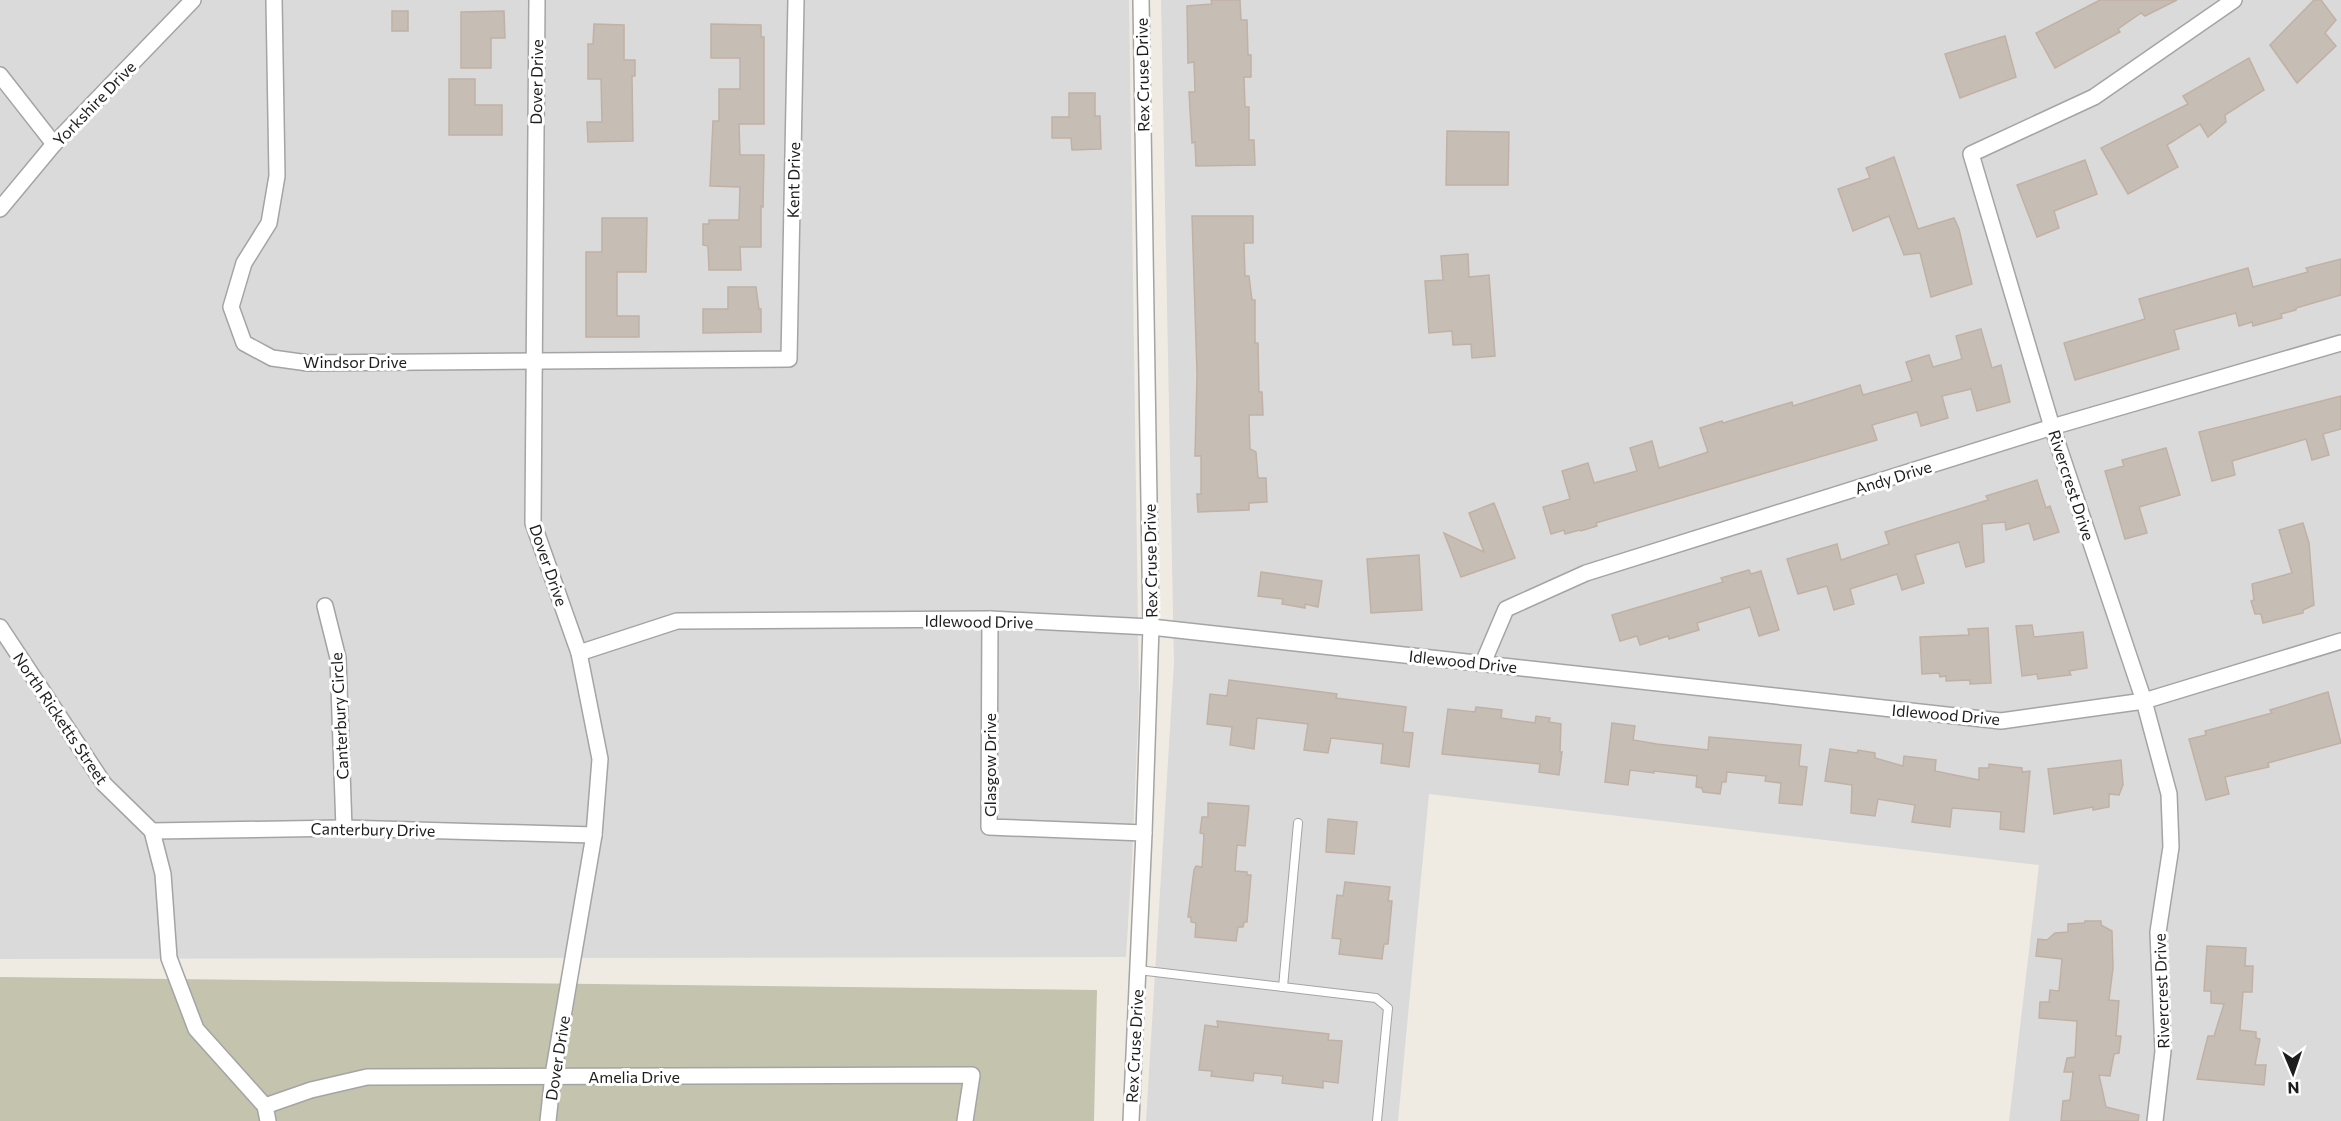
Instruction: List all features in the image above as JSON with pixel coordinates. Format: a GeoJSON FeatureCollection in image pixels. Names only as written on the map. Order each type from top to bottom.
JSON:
{"type":"FeatureCollection","features":[{"type":"Feature","properties":{"kind":"street","name":"Yorkshire Drive"},"geometry":{"type":"LineString","coordinates":[[0,209],[54,144],[193,0]]}},
{"type":"Feature","properties":{"kind":"street","name":"Windsor Drive"},"geometry":{"type":"LineString","coordinates":[[273,0],[277,176],[269,223],[244,263],[231,307],[244,343],[272,358],[308,363],[789,359]]}},
{"type":"Feature","properties":{"kind":"street","name":"Dover Drive"},"geometry":{"type":"LineString","coordinates":[[537,0],[532,523],[579,653],[600,759],[594,835],[548,1121]]}},
{"type":"Feature","properties":{"kind":"street","name":"Kent Drive"},"geometry":{"type":"LineString","coordinates":[[789,359],[796,0]]}},
{"type":"Feature","properties":{"kind":"street","name":"Rex Cruse Drive"},"geometry":{"type":"LineString","coordinates":[[1131,1121],[1151,627],[1141,0]]}},
{"type":"Feature","properties":{"kind":"street","name":"Rivercrest Drive"},"geometry":{"type":"LineString","coordinates":[[2155,1121],[2163,1051],[2158,932],[2170,848],[2169,794],[2144,701],[2052,428],[1971,154],[2094,98],[2234,0]]}},
{"type":"Feature","properties":{"kind":"street"},"geometry":{"type":"LineString","coordinates":[[0,75],[54,144]]}},
{"type":"Feature","properties":{"kind":"street","name":"Andy Drive"},"geometry":{"type":"LineString","coordinates":[[1482,663],[1506,609],[1586,573],[2052,428],[2341,343]]}},
{"type":"Feature","properties":{"kind":"street","name":"Canterbury Circle"},"geometry":{"type":"LineString","coordinates":[[326,606],[338,658],[345,828]]}},
{"type":"Feature","properties":{"kind":"street","name":"Idlewood Drive"},"geometry":{"type":"LineString","coordinates":[[579,653],[677,621],[990,619],[1151,627],[2001,721],[2144,701],[2341,641]]}},
{"type":"Feature","properties":{"kind":"street","name":"Glasgow Drive"},"geometry":{"type":"LineString","coordinates":[[990,619],[989,827],[1144,833]]}},
{"type":"Feature","properties":{"kind":"street","name":"North Ricketts Street"},"geometry":{"type":"LineString","coordinates":[[0,627],[104,784],[152,831]]}},
{"type":"Feature","properties":{"kind":"street","name":"Canterbury Drive"},"geometry":{"type":"LineString","coordinates":[[152,831],[345,828],[594,835]]}},
{"type":"Feature","properties":{"kind":"street"},"geometry":{"type":"LineString","coordinates":[[152,831],[163,874],[169,958],[196,1029],[267,1114]]}},
{"type":"Feature","properties":{"kind":"street","name":"Amelia Drive"},"geometry":{"type":"LineString","coordinates":[[267,1114],[311,1090],[367,1077],[972,1075],[965,1121]]}},
{"type":"Feature","properties":{"kind":"lane"},"geometry":{"type":"LineString","coordinates":[[1283,987],[1298,823]]}},
{"type":"Feature","properties":{"kind":"lane"},"geometry":{"type":"LineString","coordinates":[[1138,970],[1376,998],[1388,1008],[1377,1121]]}},
{"type":"Feature","properties":{"kind":"shaded area"},"geometry":{"type":"Polygon","coordinates":[[[0,0],[1129,0],[1139,695],[1126,957],[0,959],[0,0]]]}},
{"type":"Feature","properties":{"kind":"shaded area"},"geometry":{"type":"Polygon","coordinates":[[[1161,0],[2341,0],[2341,1121],[2009,1121],[2039,865],[1429,794],[1398,1121],[1146,1121],[1174,663],[1161,0]]]}},
{"type":"Feature","properties":{"kind":"shaded area"},"geometry":{"type":"Polygon","coordinates":[[[0,977],[1097,990],[1094,1121],[0,1121],[0,977]]]}},
{"type":"Feature","properties":{"kind":"building"},"geometry":{"type":"Polygon","coordinates":[[[1211,0],[1240,0],[1241,20],[1247,20],[1251,77],[1244,77],[1245,107],[1249,107],[1249,140],[1254,140],[1255,165],[1196,166],[1195,142],[1192,143],[1189,92],[1195,92],[1194,62],[1188,63],[1187,6],[1212,4],[1211,0]]]}},
{"type":"Feature","properties":{"kind":"building"},"geometry":{"type":"Polygon","coordinates":[[[2100,0],[2177,0],[2145,16],[2141,13],[2118,29],[2120,32],[2055,68],[2036,33],[2100,0]]]}},
{"type":"Feature","properties":{"kind":"building"},"geometry":{"type":"Polygon","coordinates":[[[2314,0],[2321,0],[2336,20],[2325,33],[2336,46],[2297,83],[2270,45],[2314,0]]]}},
{"type":"Feature","properties":{"kind":"building"},"geometry":{"type":"Polygon","coordinates":[[[392,11],[408,11],[408,31],[392,31],[392,11]]]}},
{"type":"Feature","properties":{"kind":"building"},"geometry":{"type":"Polygon","coordinates":[[[504,11],[505,38],[491,38],[491,68],[461,68],[461,12],[504,11]]]}},
{"type":"Feature","properties":{"kind":"building"},"geometry":{"type":"Polygon","coordinates":[[[594,24],[624,25],[624,60],[635,60],[635,76],[632,76],[633,141],[588,142],[587,122],[602,122],[601,79],[588,79],[588,44],[593,44],[594,24]]]}},
{"type":"Feature","properties":{"kind":"building"},"geometry":{"type":"Polygon","coordinates":[[[711,24],[761,25],[761,37],[764,37],[764,124],[739,124],[740,155],[764,155],[761,247],[740,247],[741,270],[709,270],[708,246],[703,245],[703,224],[709,224],[709,220],[739,220],[740,187],[710,186],[713,121],[719,121],[719,89],[740,89],[740,58],[711,58],[711,24]]]}},
{"type":"Feature","properties":{"kind":"building"},"geometry":{"type":"Polygon","coordinates":[[[2005,36],[2016,77],[1960,98],[1945,54],[2005,36]]]}},
{"type":"Feature","properties":{"kind":"building"},"geometry":{"type":"Polygon","coordinates":[[[2249,58],[2264,90],[2225,115],[2226,122],[2208,137],[2200,124],[2167,145],[2178,167],[2128,194],[2101,148],[2188,104],[2183,96],[2249,58]]]}},
{"type":"Feature","properties":{"kind":"building"},"geometry":{"type":"Polygon","coordinates":[[[449,79],[475,79],[475,105],[502,105],[502,135],[449,135],[449,79]]]}},
{"type":"Feature","properties":{"kind":"building"},"geometry":{"type":"Polygon","coordinates":[[[1069,93],[1095,93],[1095,116],[1100,116],[1101,149],[1072,150],[1071,138],[1052,138],[1052,117],[1069,117],[1069,93]]]}},
{"type":"Feature","properties":{"kind":"building"},"geometry":{"type":"Polygon","coordinates":[[[1447,131],[1509,132],[1508,185],[1446,185],[1447,131]]]}},
{"type":"Feature","properties":{"kind":"building"},"geometry":{"type":"Polygon","coordinates":[[[1894,157],[1918,229],[1954,218],[1959,229],[1972,284],[1931,297],[1920,253],[1904,255],[1889,216],[1853,231],[1838,189],[1870,178],[1866,168],[1894,157]]]}},
{"type":"Feature","properties":{"kind":"building"},"geometry":{"type":"Polygon","coordinates":[[[2085,160],[2097,194],[2054,211],[2059,228],[2037,237],[2017,185],[2085,160]]]}},
{"type":"Feature","properties":{"kind":"building"},"geometry":{"type":"Polygon","coordinates":[[[1192,216],[1253,216],[1253,243],[1244,243],[1245,276],[1249,276],[1252,300],[1255,300],[1255,343],[1258,343],[1259,392],[1262,392],[1263,415],[1249,415],[1250,449],[1256,452],[1258,478],[1266,478],[1267,502],[1249,503],[1249,510],[1198,512],[1197,494],[1201,494],[1201,456],[1195,456],[1197,374],[1192,216]]]}},
{"type":"Feature","properties":{"kind":"building"},"geometry":{"type":"Polygon","coordinates":[[[602,218],[647,218],[646,272],[617,272],[617,316],[639,316],[639,337],[586,337],[586,252],[602,252],[602,218]]]}},
{"type":"Feature","properties":{"kind":"building"},"geometry":{"type":"Polygon","coordinates":[[[1468,254],[1469,277],[1489,275],[1495,356],[1472,358],[1471,344],[1453,345],[1452,331],[1429,333],[1425,281],[1443,280],[1441,256],[1468,254]]]}},
{"type":"Feature","properties":{"kind":"building"},"geometry":{"type":"Polygon","coordinates":[[[2341,259],[2341,295],[2296,308],[2296,310],[2281,314],[2282,318],[2253,326],[2252,322],[2239,326],[2236,313],[2174,330],[2179,349],[2075,380],[2064,343],[2145,319],[2139,299],[2248,268],[2253,287],[2308,272],[2306,268],[2341,259]]]}},
{"type":"Feature","properties":{"kind":"building"},"geometry":{"type":"Polygon","coordinates":[[[728,287],[756,287],[759,309],[761,309],[761,332],[703,333],[703,309],[728,309],[728,287]]]}},
{"type":"Feature","properties":{"kind":"building"},"geometry":{"type":"Polygon","coordinates":[[[1981,329],[1992,368],[2001,365],[2010,402],[1977,411],[1971,389],[1942,396],[1948,418],[1921,426],[1917,412],[1872,425],[1877,440],[1596,523],[1597,526],[1581,531],[1565,534],[1564,530],[1551,534],[1543,507],[1570,499],[1562,471],[1588,463],[1594,483],[1637,471],[1630,448],[1652,441],[1659,468],[1708,452],[1700,428],[1792,402],[1793,406],[1860,385],[1863,395],[1912,381],[1906,362],[1929,355],[1933,367],[1962,359],[1956,336],[1981,329]]]}},
{"type":"Feature","properties":{"kind":"building"},"geometry":{"type":"Polygon","coordinates":[[[2341,396],[2341,429],[2323,434],[2329,455],[2312,460],[2306,439],[2232,461],[2235,475],[2212,481],[2199,432],[2341,396]]]}},
{"type":"Feature","properties":{"kind":"building"},"geometry":{"type":"Polygon","coordinates":[[[2166,448],[2180,495],[2139,507],[2147,533],[2125,539],[2105,471],[2124,466],[2122,460],[2166,448]]]}},
{"type":"Feature","properties":{"kind":"building"},"geometry":{"type":"Polygon","coordinates":[[[2037,480],[2046,508],[2050,506],[2059,532],[2034,540],[2029,523],[2006,530],[2005,522],[1982,524],[1984,562],[1966,567],[1959,542],[1915,555],[1924,583],[1902,590],[1897,574],[1850,589],[1854,604],[1834,610],[1827,586],[1798,594],[1787,559],[1837,544],[1841,560],[1889,544],[1885,532],[1988,500],[1986,496],[2037,480]]]}},
{"type":"Feature","properties":{"kind":"building"},"geometry":{"type":"Polygon","coordinates":[[[1494,503],[1515,558],[1461,577],[1444,533],[1484,552],[1469,513],[1494,503]]]}},
{"type":"Feature","properties":{"kind":"building"},"geometry":{"type":"Polygon","coordinates":[[[2303,523],[2309,543],[2314,605],[2303,610],[2303,613],[2263,623],[2261,614],[2255,614],[2251,601],[2254,600],[2252,584],[2292,573],[2279,530],[2303,523]]]}},
{"type":"Feature","properties":{"kind":"building"},"geometry":{"type":"Polygon","coordinates":[[[1419,555],[1422,610],[1371,613],[1367,559],[1419,555]]]}},
{"type":"Feature","properties":{"kind":"building"},"geometry":{"type":"Polygon","coordinates":[[[1749,570],[1751,574],[1761,571],[1779,630],[1759,636],[1750,607],[1697,623],[1699,630],[1669,639],[1668,636],[1640,645],[1637,636],[1620,641],[1612,615],[1723,582],[1721,578],[1749,570]]]}},
{"type":"Feature","properties":{"kind":"building"},"geometry":{"type":"Polygon","coordinates":[[[1261,572],[1322,581],[1318,607],[1305,604],[1305,608],[1282,604],[1283,599],[1258,596],[1261,572]]]}},
{"type":"Feature","properties":{"kind":"building"},"geometry":{"type":"Polygon","coordinates":[[[2032,625],[2034,637],[2083,632],[2087,668],[2069,671],[2071,675],[2038,679],[2037,674],[2022,676],[2016,626],[2032,625]]]}},
{"type":"Feature","properties":{"kind":"building"},"geometry":{"type":"Polygon","coordinates":[[[1988,628],[1991,683],[1970,684],[1970,680],[1946,681],[1946,676],[1940,677],[1939,673],[1922,674],[1920,637],[1969,635],[1968,629],[1988,628]]]}},
{"type":"Feature","properties":{"kind":"building"},"geometry":{"type":"Polygon","coordinates":[[[1229,680],[1337,694],[1336,698],[1406,707],[1403,732],[1413,733],[1409,767],[1381,763],[1383,744],[1331,738],[1328,753],[1304,750],[1308,724],[1257,718],[1254,749],[1230,745],[1232,727],[1207,724],[1210,694],[1227,696],[1229,680]]]}},
{"type":"Feature","properties":{"kind":"building"},"geometry":{"type":"Polygon","coordinates":[[[2328,692],[2341,743],[2268,763],[2269,767],[2225,777],[2229,794],[2206,800],[2189,739],[2206,735],[2205,731],[2272,713],[2270,710],[2328,692]]]}},
{"type":"Feature","properties":{"kind":"building"},"geometry":{"type":"Polygon","coordinates":[[[1476,707],[1502,710],[1501,718],[1535,723],[1536,716],[1550,718],[1549,722],[1561,724],[1560,752],[1562,752],[1559,775],[1539,772],[1540,764],[1442,754],[1448,709],[1475,712],[1476,707]]]}},
{"type":"Feature","properties":{"kind":"building"},"geometry":{"type":"Polygon","coordinates":[[[1612,723],[1635,726],[1633,740],[1708,750],[1709,737],[1801,745],[1799,766],[1807,767],[1802,805],[1779,803],[1781,783],[1765,781],[1766,776],[1727,772],[1726,782],[1722,782],[1720,794],[1703,792],[1702,788],[1696,787],[1697,776],[1654,771],[1654,773],[1630,770],[1628,785],[1605,782],[1612,723]]]}},
{"type":"Feature","properties":{"kind":"building"},"geometry":{"type":"Polygon","coordinates":[[[1830,749],[1875,753],[1875,758],[1903,766],[1904,756],[1936,760],[1935,771],[1979,780],[1979,768],[1989,768],[1989,764],[2022,768],[2022,772],[2030,771],[2024,832],[2000,829],[2001,812],[1952,808],[1950,827],[1912,822],[1915,805],[1878,799],[1875,816],[1851,813],[1852,785],[1825,781],[1830,749]]]}},
{"type":"Feature","properties":{"kind":"building"},"geometry":{"type":"Polygon","coordinates":[[[2121,760],[2123,785],[2119,795],[2109,794],[2109,807],[2093,810],[2093,807],[2054,814],[2048,769],[2121,760]]]}},
{"type":"Feature","properties":{"kind":"building"},"geometry":{"type":"Polygon","coordinates":[[[1208,803],[1249,806],[1245,846],[1237,845],[1235,871],[1247,872],[1247,875],[1251,875],[1247,922],[1244,922],[1243,927],[1238,927],[1236,941],[1195,937],[1196,923],[1191,922],[1191,917],[1188,917],[1194,870],[1196,866],[1202,867],[1204,834],[1200,833],[1202,817],[1208,817],[1208,803]]]}},
{"type":"Feature","properties":{"kind":"building"},"geometry":{"type":"Polygon","coordinates":[[[1328,819],[1357,822],[1354,854],[1326,852],[1328,819]]]}},
{"type":"Feature","properties":{"kind":"building"},"geometry":{"type":"Polygon","coordinates":[[[1345,882],[1390,887],[1388,901],[1392,901],[1388,944],[1384,944],[1382,959],[1339,954],[1341,939],[1332,938],[1337,895],[1343,896],[1345,882]]]}},
{"type":"Feature","properties":{"kind":"building"},"geometry":{"type":"Polygon","coordinates":[[[2101,921],[2101,925],[2112,931],[2113,968],[2109,1000],[2119,1001],[2116,1036],[2121,1036],[2119,1053],[2114,1054],[2110,1076],[2099,1075],[2106,1107],[2139,1115],[2138,1121],[2061,1121],[2063,1101],[2070,1100],[2073,1072],[2064,1072],[2067,1058],[2075,1057],[2077,1021],[2039,1018],[2040,1002],[2049,1002],[2050,990],[2059,991],[2062,959],[2036,956],[2038,939],[2047,940],[2055,933],[2068,932],[2068,924],[2101,921]]]}},
{"type":"Feature","properties":{"kind":"building"},"geometry":{"type":"Polygon","coordinates":[[[2207,946],[2246,948],[2245,966],[2253,966],[2252,992],[2243,992],[2240,1030],[2256,1032],[2256,1038],[2260,1039],[2255,1065],[2266,1065],[2264,1085],[2197,1079],[2208,1036],[2214,1036],[2224,1004],[2211,1003],[2211,991],[2204,991],[2207,946]]]}},
{"type":"Feature","properties":{"kind":"building"},"geometry":{"type":"Polygon","coordinates":[[[1217,1021],[1329,1034],[1328,1040],[1342,1041],[1338,1083],[1323,1081],[1323,1088],[1282,1083],[1283,1076],[1254,1073],[1253,1081],[1211,1076],[1212,1071],[1199,1070],[1205,1025],[1218,1027],[1217,1021]]]}}]}
